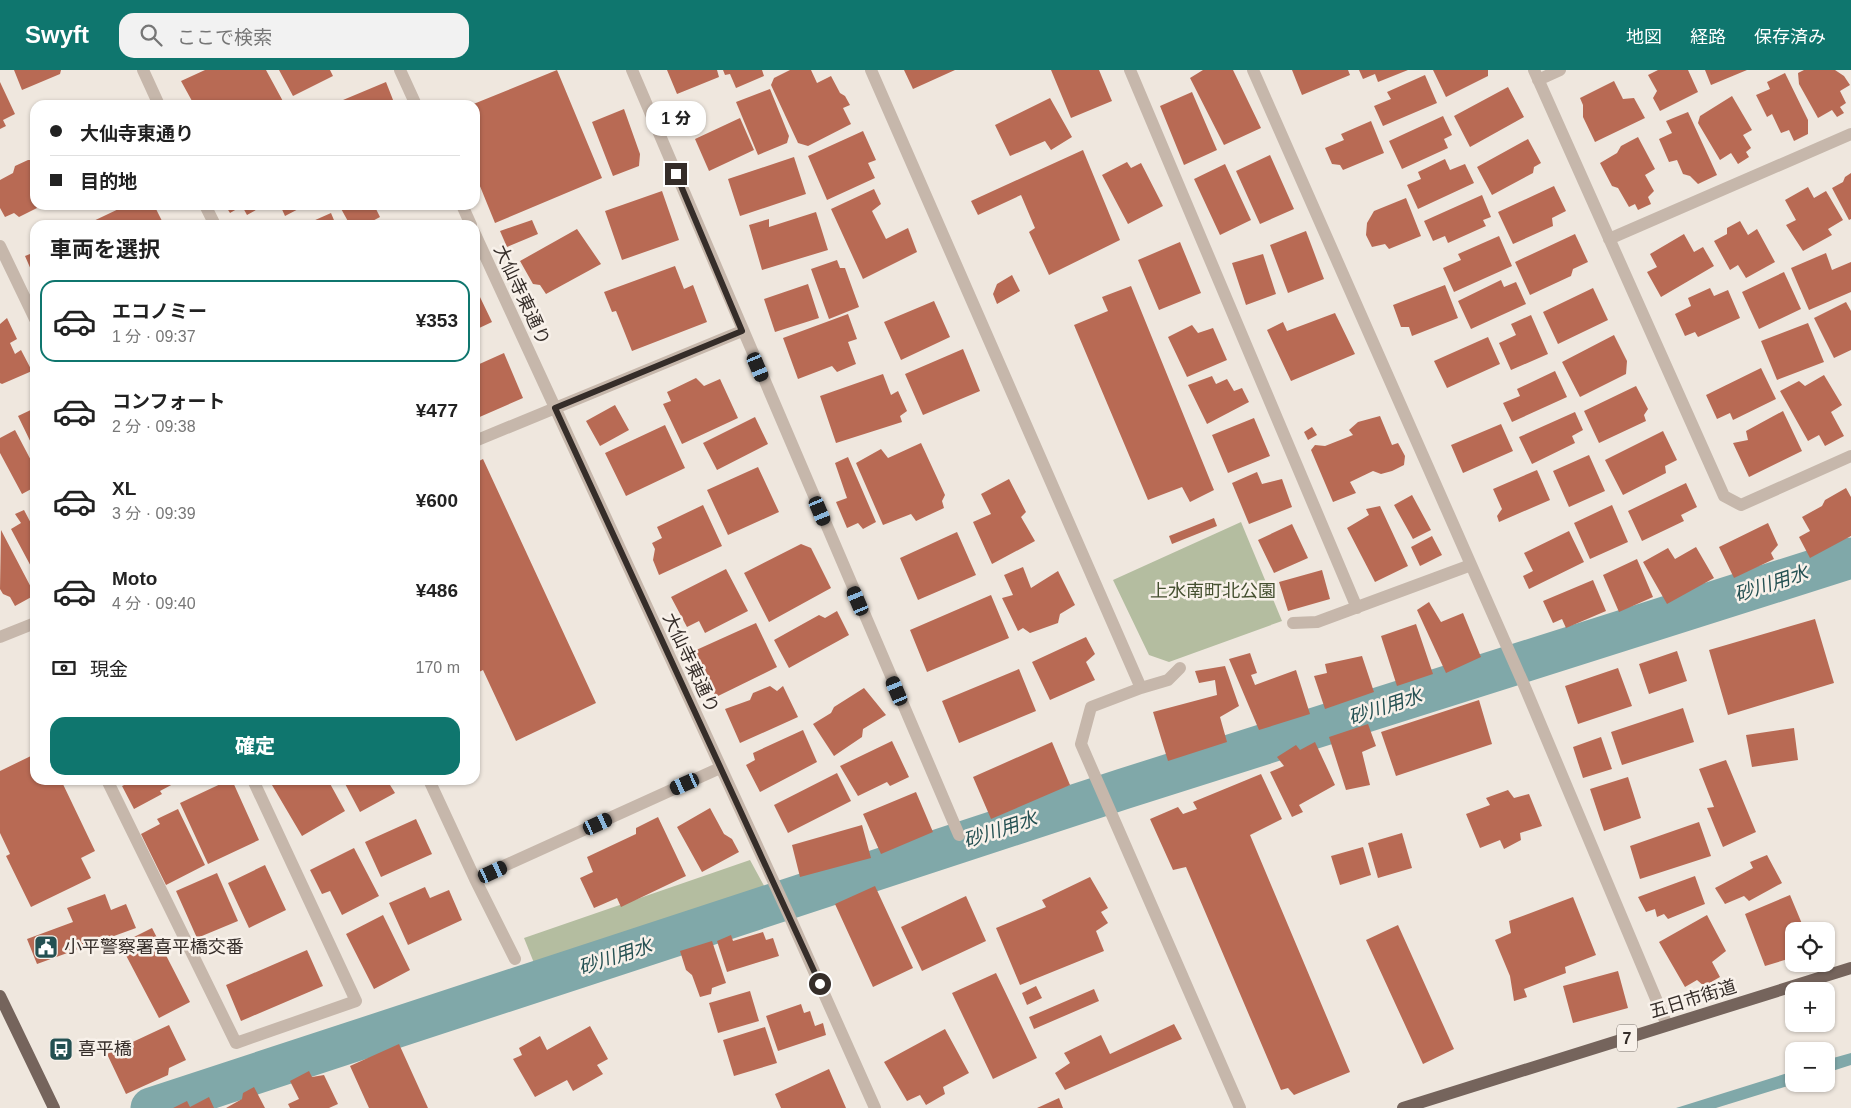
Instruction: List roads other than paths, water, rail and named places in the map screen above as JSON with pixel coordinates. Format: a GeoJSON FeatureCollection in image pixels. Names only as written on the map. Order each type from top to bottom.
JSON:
{"type":"FeatureCollection","features":[{"type":"Feature","properties":{"kind":"main road","name":"五日市街道"},"geometry":{"type":"LineString","coordinates":[[1403,1108],[1851,968]]}},
{"type":"Feature","properties":{"kind":"main road"},"geometry":{"type":"LineString","coordinates":[[0,996],[54,1108]]}},
{"type":"Feature","properties":{"kind":"street"},"geometry":{"type":"LineString","coordinates":[[143,70],[157,100]]}},
{"type":"Feature","properties":{"kind":"street"},"geometry":{"type":"LineString","coordinates":[[400,70],[414,100]]}},
{"type":"Feature","properties":{"kind":"street"},"geometry":{"type":"LineString","coordinates":[[632,70],[742,331],[959,834]]}},
{"type":"Feature","properties":{"kind":"street"},"geometry":{"type":"LineString","coordinates":[[872,70],[1141,688]]}},
{"type":"Feature","properties":{"kind":"street"},"geometry":{"type":"LineString","coordinates":[[1130,70],[1357,608]]}},
{"type":"Feature","properties":{"kind":"street"},"geometry":{"type":"LineString","coordinates":[[1253,70],[1524,685],[1667,1025]]}},
{"type":"Feature","properties":{"kind":"street"},"geometry":{"type":"LineString","coordinates":[[1560,70],[1536,75],[1724,496],[1742,505],[1851,456]]}},
{"type":"Feature","properties":{"kind":"street"},"geometry":{"type":"LineString","coordinates":[[1609,239],[1851,134]]}},
{"type":"Feature","properties":{"kind":"street","name":"大仙寺東通り"},"geometry":{"type":"LineString","coordinates":[[480,245],[772,882],[788,913],[875,1108]]}},
{"type":"Feature","properties":{"kind":"street"},"geometry":{"type":"LineString","coordinates":[[0,246],[30,309]]}},
{"type":"Feature","properties":{"kind":"street"},"geometry":{"type":"LineString","coordinates":[[480,439],[742,331]]}},
{"type":"Feature","properties":{"kind":"street"},"geometry":{"type":"LineString","coordinates":[[1293,623],[1317,622],[1471,565]]}},
{"type":"Feature","properties":{"kind":"street"},"geometry":{"type":"LineString","coordinates":[[0,637],[30,627]]}},
{"type":"Feature","properties":{"kind":"street"},"geometry":{"type":"LineString","coordinates":[[1180,668],[1168,680],[1091,707],[1081,744],[1099,781],[1240,1108]]}},
{"type":"Feature","properties":{"kind":"street"},"geometry":{"type":"LineString","coordinates":[[475,879],[720,768]]}},
{"type":"Feature","properties":{"kind":"street"},"geometry":{"type":"LineString","coordinates":[[109,785],[236,1043],[356,1001],[255,785]]}},
{"type":"Feature","properties":{"kind":"street"},"geometry":{"type":"LineString","coordinates":[[431,785],[515,959]]}},
{"type":"Feature","properties":{"kind":"water"},"geometry":{"type":"Polygon","coordinates":[[[1851,1053],[1851,1065],[1835,1070],[1835,1057],[1851,1053]]]}},
{"type":"Feature","properties":{"kind":"water"},"geometry":{"type":"Polygon","coordinates":[[[1785,1074],[1785,1087],[1716,1108],[1676,1108],[1785,1074]]]}},
{"type":"Feature","properties":{"kind":"waterway","name":"砂川用水"},"geometry":{"type":"LineString","coordinates":[[151,1108],[1123,789],[1851,558]]}},
{"type":"Feature","properties":{"kind":"place","name":"小平警察署喜平橋交番"},"geometry":{"type":"Point","coordinates":[46,947]}},
{"type":"Feature","properties":{"kind":"place","name":"喜平橋"},"geometry":{"type":"Point","coordinates":[61,1049]}},
{"type":"Feature","properties":{"kind":"park label","name":"上水南町北公園"},"geometry":{"type":"Point","coordinates":[1213,591]}}]}
